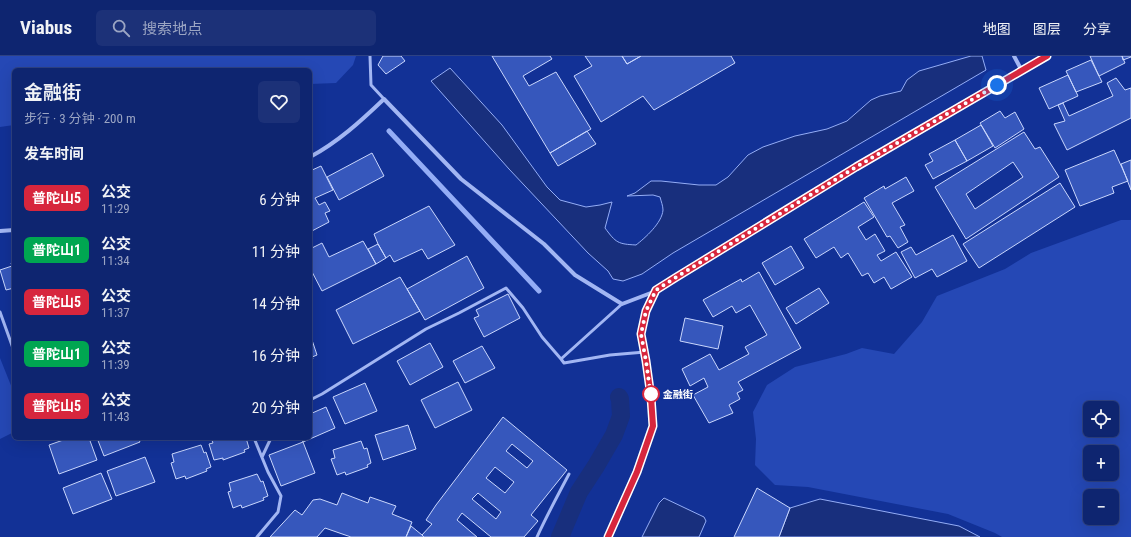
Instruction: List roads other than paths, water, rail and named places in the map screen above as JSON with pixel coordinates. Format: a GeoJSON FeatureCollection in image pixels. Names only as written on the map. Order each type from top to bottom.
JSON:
{"type":"FeatureCollection","features":[{"type":"Feature","properties":{"kind":"street"},"geometry":{"type":"LineString","coordinates":[[1014,56],[1022,71]]}},
{"type":"Feature","properties":{"kind":"street"},"geometry":{"type":"LineString","coordinates":[[312,156],[355,126],[384,99],[461,179],[544,244],[575,275],[622,304],[656,290],[856,167],[1047,56]]}},
{"type":"Feature","properties":{"kind":"street"},"geometry":{"type":"LineString","coordinates":[[0,231],[12,230]]}},
{"type":"Feature","properties":{"kind":"street"},"geometry":{"type":"LineString","coordinates":[[608,537],[637,472],[653,426],[651,397],[641,334],[646,311],[656,290]]}},
{"type":"Feature","properties":{"kind":"lane"},"geometry":{"type":"LineString","coordinates":[[370,56],[371,84],[384,99]]}},
{"type":"Feature","properties":{"kind":"lane"},"geometry":{"type":"LineString","coordinates":[[312,399],[426,329],[506,288],[564,363],[610,355],[644,352]]}},
{"type":"Feature","properties":{"kind":"lane"},"geometry":{"type":"LineString","coordinates":[[561,359],[622,304]]}},
{"type":"Feature","properties":{"kind":"lane"},"geometry":{"type":"LineString","coordinates":[[0,312],[12,345]]}},
{"type":"Feature","properties":{"kind":"lane"},"geometry":{"type":"LineString","coordinates":[[255,440],[268,472],[281,496],[278,512],[257,537]]}},
{"type":"Feature","properties":{"kind":"lane"},"geometry":{"type":"LineString","coordinates":[[262,457],[270,440]]}},
{"type":"Feature","properties":{"kind":"lane"},"geometry":{"type":"LineString","coordinates":[[537,537],[569,474]]}},
{"type":"Feature","properties":{"kind":"waterway"},"geometry":{"type":"LineString","coordinates":[[389,131],[539,291]]}},
{"type":"Feature","properties":{"kind":"waterway"},"geometry":{"type":"LineString","coordinates":[[560,537],[579,492],[614,435],[621,416],[619,397]]}},
{"type":"Feature","properties":{"kind":"place","name":"金融街"},"geometry":{"type":"Point","coordinates":[651,394]}}]}
